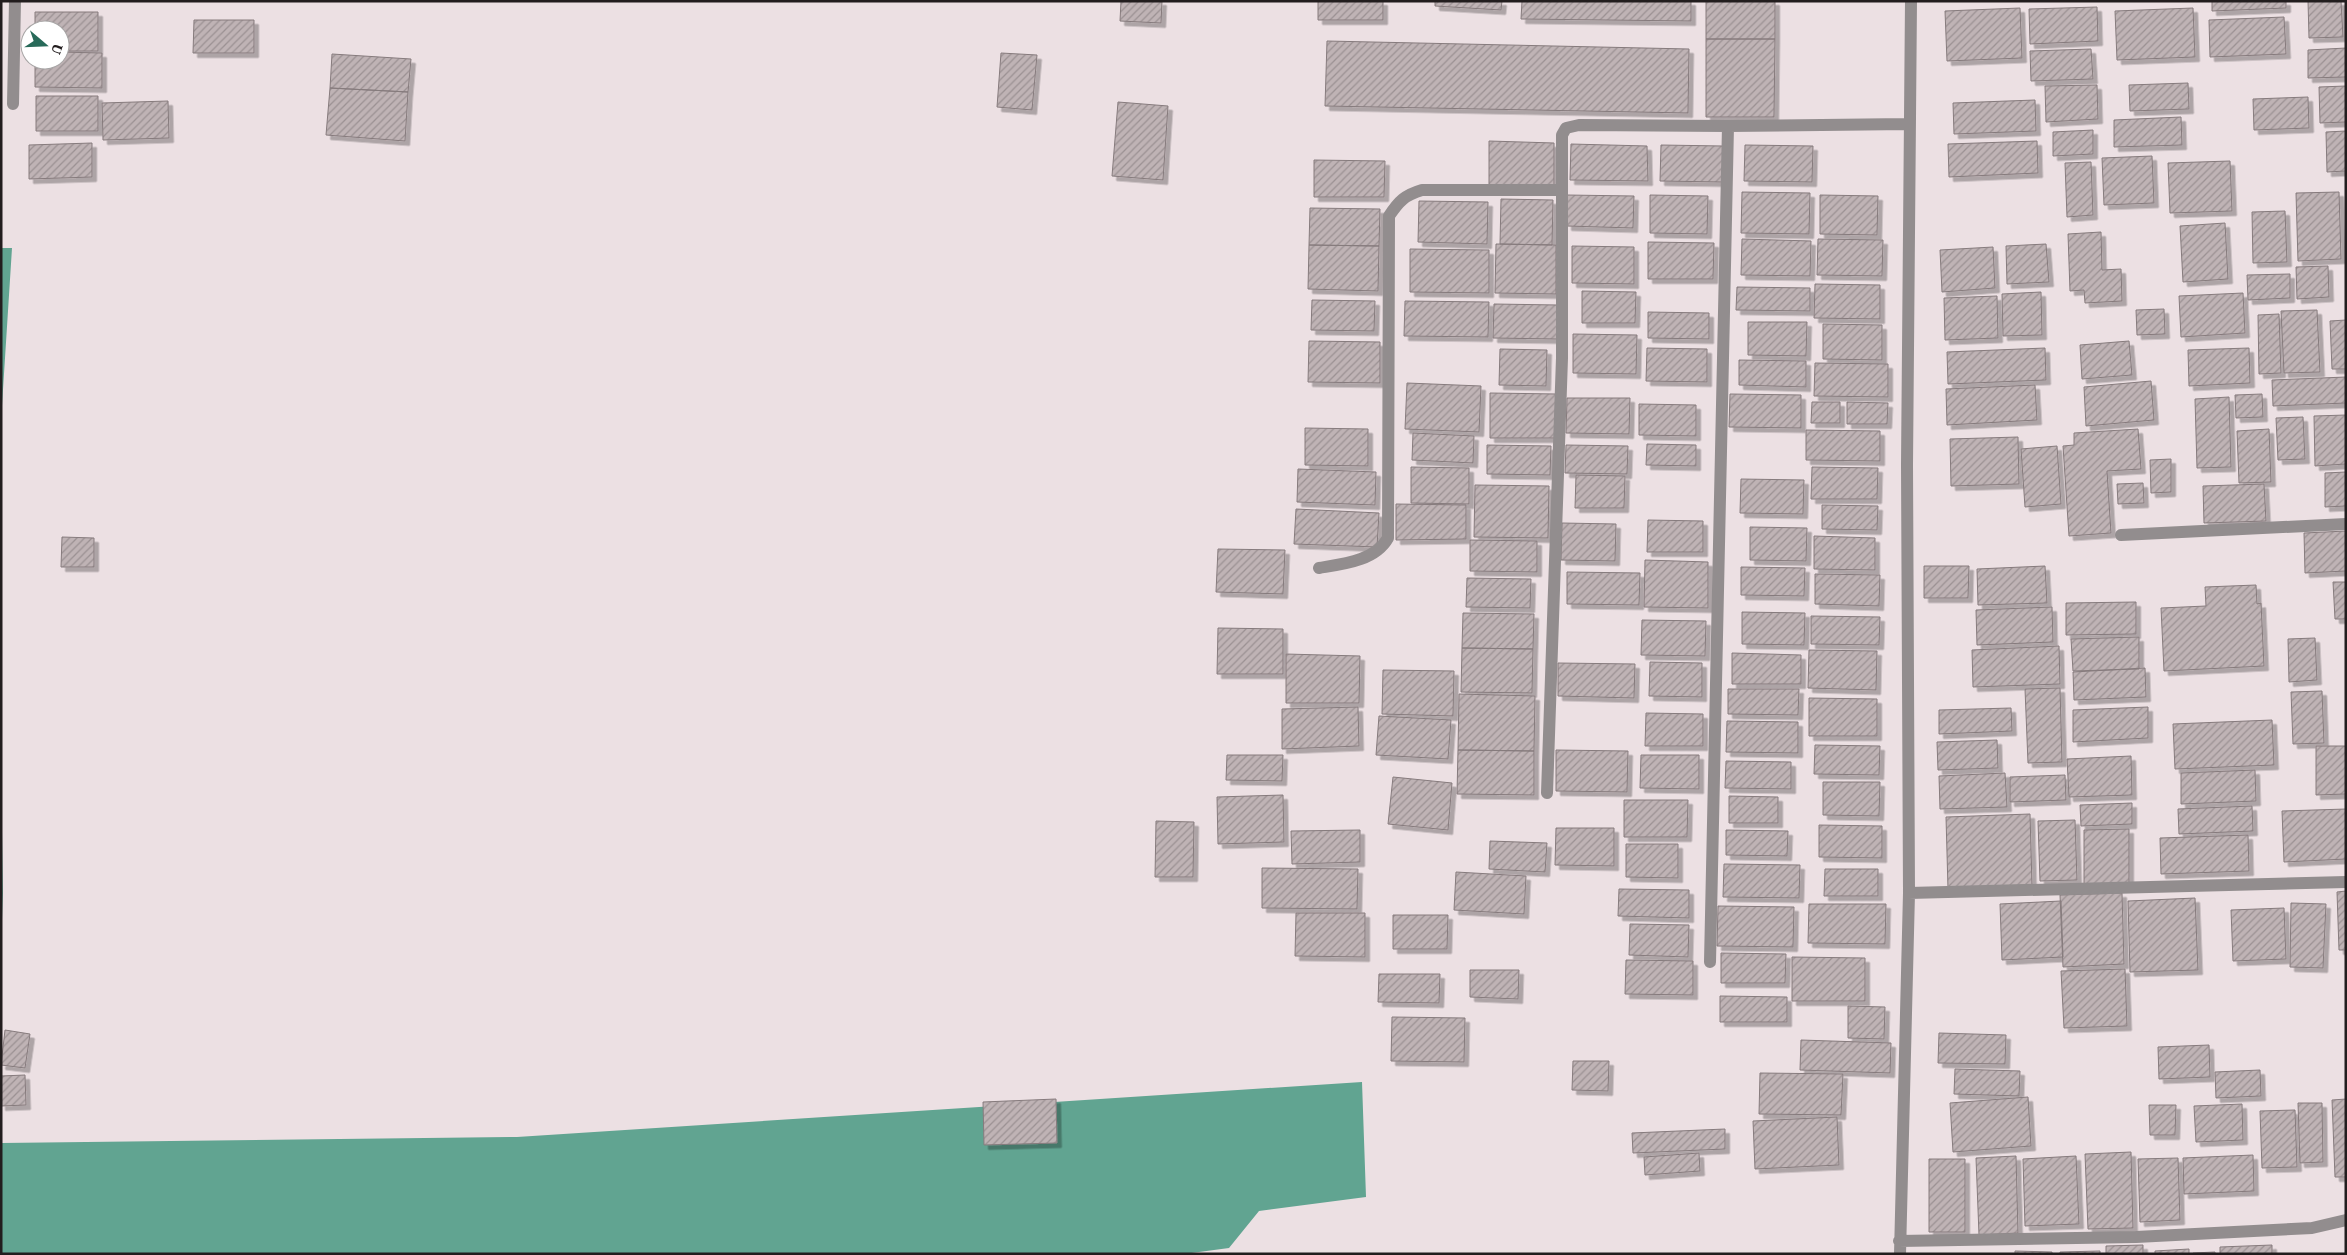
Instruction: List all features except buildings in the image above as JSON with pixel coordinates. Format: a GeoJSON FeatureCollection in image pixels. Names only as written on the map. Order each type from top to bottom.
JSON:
{"type":"FeatureCollection","features":[{"type":"Feature","properties":{"kind":"street"},"geometry":{"type":"LineString","coordinates":[[13,104],[15,1]]}},
{"type":"Feature","properties":{"kind":"street"},"geometry":{"type":"LineString","coordinates":[[1910,1],[1907,465],[1909,893],[1900,1247],[2312,1228],[2346,1220]]}},
{"type":"Feature","properties":{"kind":"street"},"geometry":{"type":"LineString","coordinates":[[1547,792],[1562,358],[1562,135],[1566,128],[1579,125],[1908,124]]}},
{"type":"Feature","properties":{"kind":"street"},"geometry":{"type":"LineString","coordinates":[[1710,962],[1728,126]]}},
{"type":"Feature","properties":{"kind":"street"},"geometry":{"type":"LineString","coordinates":[[1319,568],[1360,560],[1385,543],[1388,538],[1389,216],[1400,200],[1408,194],[1422,190],[1561,190]]}},
{"type":"Feature","properties":{"kind":"street"},"geometry":{"type":"LineString","coordinates":[[2121,535],[2346,524]]}},
{"type":"Feature","properties":{"kind":"street"},"geometry":{"type":"LineString","coordinates":[[1909,893],[2346,882]]}},
{"type":"Feature","properties":{"kind":"shaded area"},"geometry":{"type":"Polygon","coordinates":[[[1,248],[12,248],[1,421],[1,248]]]}},
{"type":"Feature","properties":{"kind":"shaded area"},"geometry":{"type":"Polygon","coordinates":[[[1,772],[3,893],[1,945],[1,772]]]}},
{"type":"Feature","properties":{"kind":"shaded area"},"geometry":{"type":"Polygon","coordinates":[[[1362,1082],[1366,1197],[1259,1211],[1229,1248],[1184,1254],[1,1254],[1,1143],[517,1137],[1362,1082]]]}}]}
